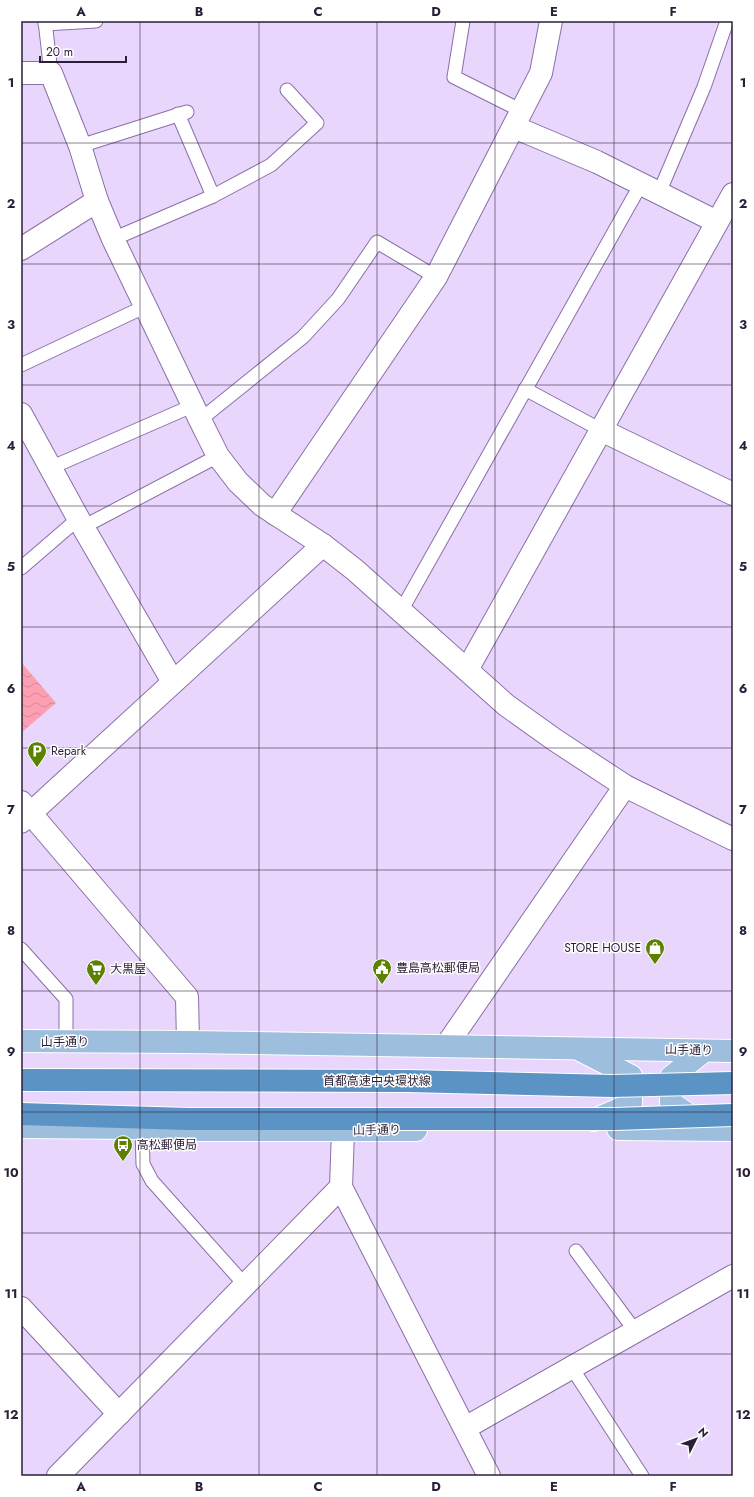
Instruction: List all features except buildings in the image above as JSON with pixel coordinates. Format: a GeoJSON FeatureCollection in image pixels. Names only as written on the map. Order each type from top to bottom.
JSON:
{"type":"FeatureCollection","features":[{"type":"Feature","properties":{"kind":"highway","name":"首都高速中央環状線"},"geometry":{"type":"LineString","coordinates":[[21,1080],[408,1081],[612,1086],[733,1083]]}},
{"type":"Feature","properties":{"kind":"highway"},"geometry":{"type":"LineString","coordinates":[[21,1114],[188,1119],[615,1119],[733,1115]]}},
{"type":"Feature","properties":{"kind":"main road","name":"山手通り"},"geometry":{"type":"LineString","coordinates":[[21,1042],[188,1042],[733,1051]]}},
{"type":"Feature","properties":{"kind":"main road"},"geometry":{"type":"LineString","coordinates":[[576,1129],[631,1104],[631,1076],[577,1048]]}},
{"type":"Feature","properties":{"kind":"main road"},"geometry":{"type":"LineString","coordinates":[[704,1051],[671,1077],[671,1103],[711,1129]]}},
{"type":"Feature","properties":{"kind":"main road","name":"山手通り"},"geometry":{"type":"LineString","coordinates":[[21,1127],[188,1130],[733,1130]]}},
{"type":"Feature","properties":{"kind":"street"},"geometry":{"type":"LineString","coordinates":[[275,514],[436,277],[541,73],[551,21]]}},
{"type":"Feature","properties":{"kind":"street"},"geometry":{"type":"LineString","coordinates":[[21,73],[51,73],[80,146],[97,201],[144,307],[218,456],[238,482],[262,505],[323,545],[401,611],[512,709],[555,740],[625,786],[733,839]]}},
{"type":"Feature","properties":{"kind":"street"},"geometry":{"type":"LineString","coordinates":[[518,119],[597,162],[717,222]]}},
{"type":"Feature","properties":{"kind":"street"},"geometry":{"type":"LineString","coordinates":[[467,670],[733,194]]}},
{"type":"Feature","properties":{"kind":"street"},"geometry":{"type":"LineString","coordinates":[[21,249],[97,201]]}},
{"type":"Feature","properties":{"kind":"street"},"geometry":{"type":"LineString","coordinates":[[21,414],[80,523],[173,682]]}},
{"type":"Feature","properties":{"kind":"street"},"geometry":{"type":"LineString","coordinates":[[601,430],[733,494]]}},
{"type":"Feature","properties":{"kind":"street"},"geometry":{"type":"LineString","coordinates":[[188,1042],[187,997],[24,812],[173,682],[323,545]]}},
{"type":"Feature","properties":{"kind":"street"},"geometry":{"type":"LineString","coordinates":[[446,1046],[625,786]]}},
{"type":"Feature","properties":{"kind":"street"},"geometry":{"type":"LineString","coordinates":[[343,1130],[341,1187],[489,1476]]}},
{"type":"Feature","properties":{"kind":"street"},"geometry":{"type":"LineString","coordinates":[[58,1476],[341,1187]]}},
{"type":"Feature","properties":{"kind":"street"},"geometry":{"type":"LineString","coordinates":[[465,1428],[733,1276]]}},
{"type":"Feature","properties":{"kind":"street"},"geometry":{"type":"LineString","coordinates":[[21,1308],[119,1414]]}},
{"type":"Feature","properties":{"kind":"lane"},"geometry":{"type":"LineString","coordinates":[[51,73],[45,22],[96,21]]}},
{"type":"Feature","properties":{"kind":"lane"},"geometry":{"type":"LineString","coordinates":[[463,21],[454,77],[518,119]]}},
{"type":"Feature","properties":{"kind":"lane"},"geometry":{"type":"LineString","coordinates":[[401,611],[525,389],[650,188],[704,87],[727,21]]}},
{"type":"Feature","properties":{"kind":"lane"},"geometry":{"type":"LineString","coordinates":[[113,239],[213,196],[271,165],[317,123],[287,90]]}},
{"type":"Feature","properties":{"kind":"lane"},"geometry":{"type":"LineString","coordinates":[[80,146],[182,113],[213,196]]}},
{"type":"Feature","properties":{"kind":"lane"},"geometry":{"type":"LineString","coordinates":[[50,468],[196,413],[303,337],[338,299],[377,242],[436,277]]}},
{"type":"Feature","properties":{"kind":"lane"},"geometry":{"type":"LineString","coordinates":[[21,365],[144,307]]}},
{"type":"Feature","properties":{"kind":"lane"},"geometry":{"type":"LineString","coordinates":[[525,389],[601,430]]}},
{"type":"Feature","properties":{"kind":"lane"},"geometry":{"type":"LineString","coordinates":[[21,568],[80,523],[218,456]]}},
{"type":"Feature","properties":{"kind":"lane"},"geometry":{"type":"LineString","coordinates":[[21,949],[66,999],[66,1042]]}},
{"type":"Feature","properties":{"kind":"lane"},"geometry":{"type":"LineString","coordinates":[[142,1128],[142,1164],[152,1181],[245,1285]]}},
{"type":"Feature","properties":{"kind":"lane"},"geometry":{"type":"LineString","coordinates":[[576,1251],[636,1332]]}},
{"type":"Feature","properties":{"kind":"lane"},"geometry":{"type":"LineString","coordinates":[[572,1368],[642,1476]]}},
{"type":"Feature","properties":{"kind":"water"},"geometry":{"type":"Polygon","coordinates":[[[21,662],[56,703],[21,733],[21,662]]]}},
{"type":"Feature","properties":{"kind":"place","name":"Repark"},"geometry":{"type":"Point","coordinates":[37,768]}},
{"type":"Feature","properties":{"kind":"place","name":"STORE HOUSE"},"geometry":{"type":"Point","coordinates":[655,965]}},
{"type":"Feature","properties":{"kind":"place","name":"豊島高松郵便局"},"geometry":{"type":"Point","coordinates":[382,985]}},
{"type":"Feature","properties":{"kind":"place","name":"大黒屋"},"geometry":{"type":"Point","coordinates":[96,986]}},
{"type":"Feature","properties":{"kind":"place","name":"高松郵便局"},"geometry":{"type":"Point","coordinates":[123,1162]}}]}
